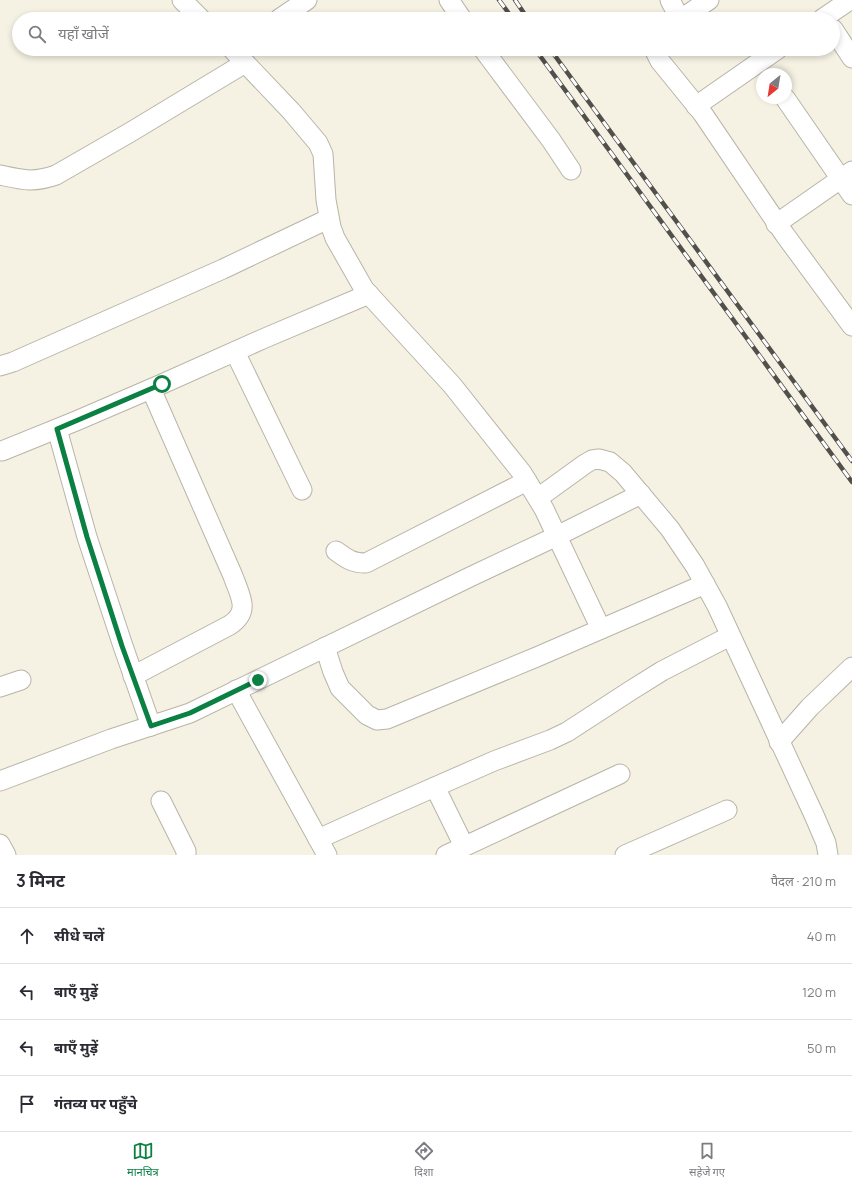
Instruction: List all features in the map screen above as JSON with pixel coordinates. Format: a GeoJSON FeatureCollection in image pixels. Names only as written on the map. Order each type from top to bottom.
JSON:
{"type":"FeatureCollection","features":[{"type":"Feature","properties":{"kind":"street"},"geometry":{"type":"LineString","coordinates":[[182,0],[194,12]]}},
{"type":"Feature","properties":{"kind":"street"},"geometry":{"type":"LineString","coordinates":[[289,12],[307,0]]}},
{"type":"Feature","properties":{"kind":"street"},"geometry":{"type":"LineString","coordinates":[[448,0],[457,12]]}},
{"type":"Feature","properties":{"kind":"street"},"geometry":{"type":"LineString","coordinates":[[670,0],[677,12]]}},
{"type":"Feature","properties":{"kind":"street"},"geometry":{"type":"LineString","coordinates":[[691,12],[709,0]]}},
{"type":"Feature","properties":{"kind":"street"},"geometry":{"type":"LineString","coordinates":[[837,12],[850,0]]}},
{"type":"Feature","properties":{"kind":"street"},"geometry":{"type":"LineString","coordinates":[[840,40],[852,58]]}},
{"type":"Feature","properties":{"kind":"street"},"geometry":{"type":"LineString","coordinates":[[0,175],[15,179],[33,181],[45,179],[56,174],[129,133],[232,56]]}},
{"type":"Feature","properties":{"kind":"street"},"geometry":{"type":"LineString","coordinates":[[239,56],[291,111],[318,144],[323,154],[328,219],[335,238],[364,288],[452,385],[528,481],[544,508],[601,629]]}},
{"type":"Feature","properties":{"kind":"street"},"geometry":{"type":"LineString","coordinates":[[488,56],[551,140],[571,170]]}},
{"type":"Feature","properties":{"kind":"street"},"geometry":{"type":"LineString","coordinates":[[658,56],[703,114],[776,224],[852,326]]}},
{"type":"Feature","properties":{"kind":"street"},"geometry":{"type":"LineString","coordinates":[[764,68],[773,56]]}},
{"type":"Feature","properties":{"kind":"street"},"geometry":{"type":"LineString","coordinates":[[696,106],[756,72]]}},
{"type":"Feature","properties":{"kind":"street"},"geometry":{"type":"LineString","coordinates":[[790,104],[846,175],[852,195]]}},
{"type":"Feature","properties":{"kind":"street"},"geometry":{"type":"LineString","coordinates":[[776,224],[846,175]]}},
{"type":"Feature","properties":{"kind":"street"},"geometry":{"type":"LineString","coordinates":[[0,366],[13,362],[224,269],[328,219]]}},
{"type":"Feature","properties":{"kind":"street"},"geometry":{"type":"LineString","coordinates":[[2,451],[151,389],[369,294]]}},
{"type":"Feature","properties":{"kind":"street"},"geometry":{"type":"LineString","coordinates":[[235,352],[302,490]]}},
{"type":"Feature","properties":{"kind":"street"},"geometry":{"type":"LineString","coordinates":[[133,676],[230,625],[241,616],[243,609],[241,598],[233,576],[151,389]]}},
{"type":"Feature","properties":{"kind":"street"},"geometry":{"type":"LineString","coordinates":[[57,429],[87,537],[151,726]]}},
{"type":"Feature","properties":{"kind":"street"},"geometry":{"type":"LineString","coordinates":[[538,498],[588,462],[599,459],[610,462],[623,473],[670,529],[695,566],[716,606],[826,843],[828,855]]}},
{"type":"Feature","properties":{"kind":"street"},"geometry":{"type":"LineString","coordinates":[[336,551],[356,563],[366,563],[528,481]]}},
{"type":"Feature","properties":{"kind":"street"},"geometry":{"type":"LineString","coordinates":[[0,781],[111,739],[190,713],[641,494]]}},
{"type":"Feature","properties":{"kind":"street"},"geometry":{"type":"LineString","coordinates":[[325,647],[332,672],[340,688],[366,715],[377,720],[387,719],[705,584]]}},
{"type":"Feature","properties":{"kind":"street"},"geometry":{"type":"LineString","coordinates":[[236,690],[322,847],[435,787],[567,732],[630,690],[662,671],[730,636]]}},
{"type":"Feature","properties":{"kind":"street"},"geometry":{"type":"LineString","coordinates":[[779,742],[810,707],[852,667]]}},
{"type":"Feature","properties":{"kind":"street"},"geometry":{"type":"LineString","coordinates":[[0,687],[21,680]]}},
{"type":"Feature","properties":{"kind":"street"},"geometry":{"type":"LineString","coordinates":[[446,855],[620,774]]}},
{"type":"Feature","properties":{"kind":"street"},"geometry":{"type":"LineString","coordinates":[[435,787],[464,846]]}},
{"type":"Feature","properties":{"kind":"street"},"geometry":{"type":"LineString","coordinates":[[161,801],[186,851],[186,855]]}},
{"type":"Feature","properties":{"kind":"street"},"geometry":{"type":"LineString","coordinates":[[625,855],[727,810]]}},
{"type":"Feature","properties":{"kind":"street"},"geometry":{"type":"LineString","coordinates":[[0,844],[6,855]]}},
{"type":"Feature","properties":{"kind":"railway"},"geometry":{"type":"LineString","coordinates":[[499,0],[508,12]]}},
{"type":"Feature","properties":{"kind":"railway"},"geometry":{"type":"LineString","coordinates":[[515,0],[523,12]]}},
{"type":"Feature","properties":{"kind":"railway"},"geometry":{"type":"LineString","coordinates":[[540,56],[852,482]]}},
{"type":"Feature","properties":{"kind":"railway"},"geometry":{"type":"LineString","coordinates":[[555,56],[852,461]]}},
{"type":"Feature","properties":{"kind":"route"},"geometry":{"type":"LineString","coordinates":[[162,384],[57,429],[87,537],[122,646],[151,726],[190,713],[258,680]]}}]}
